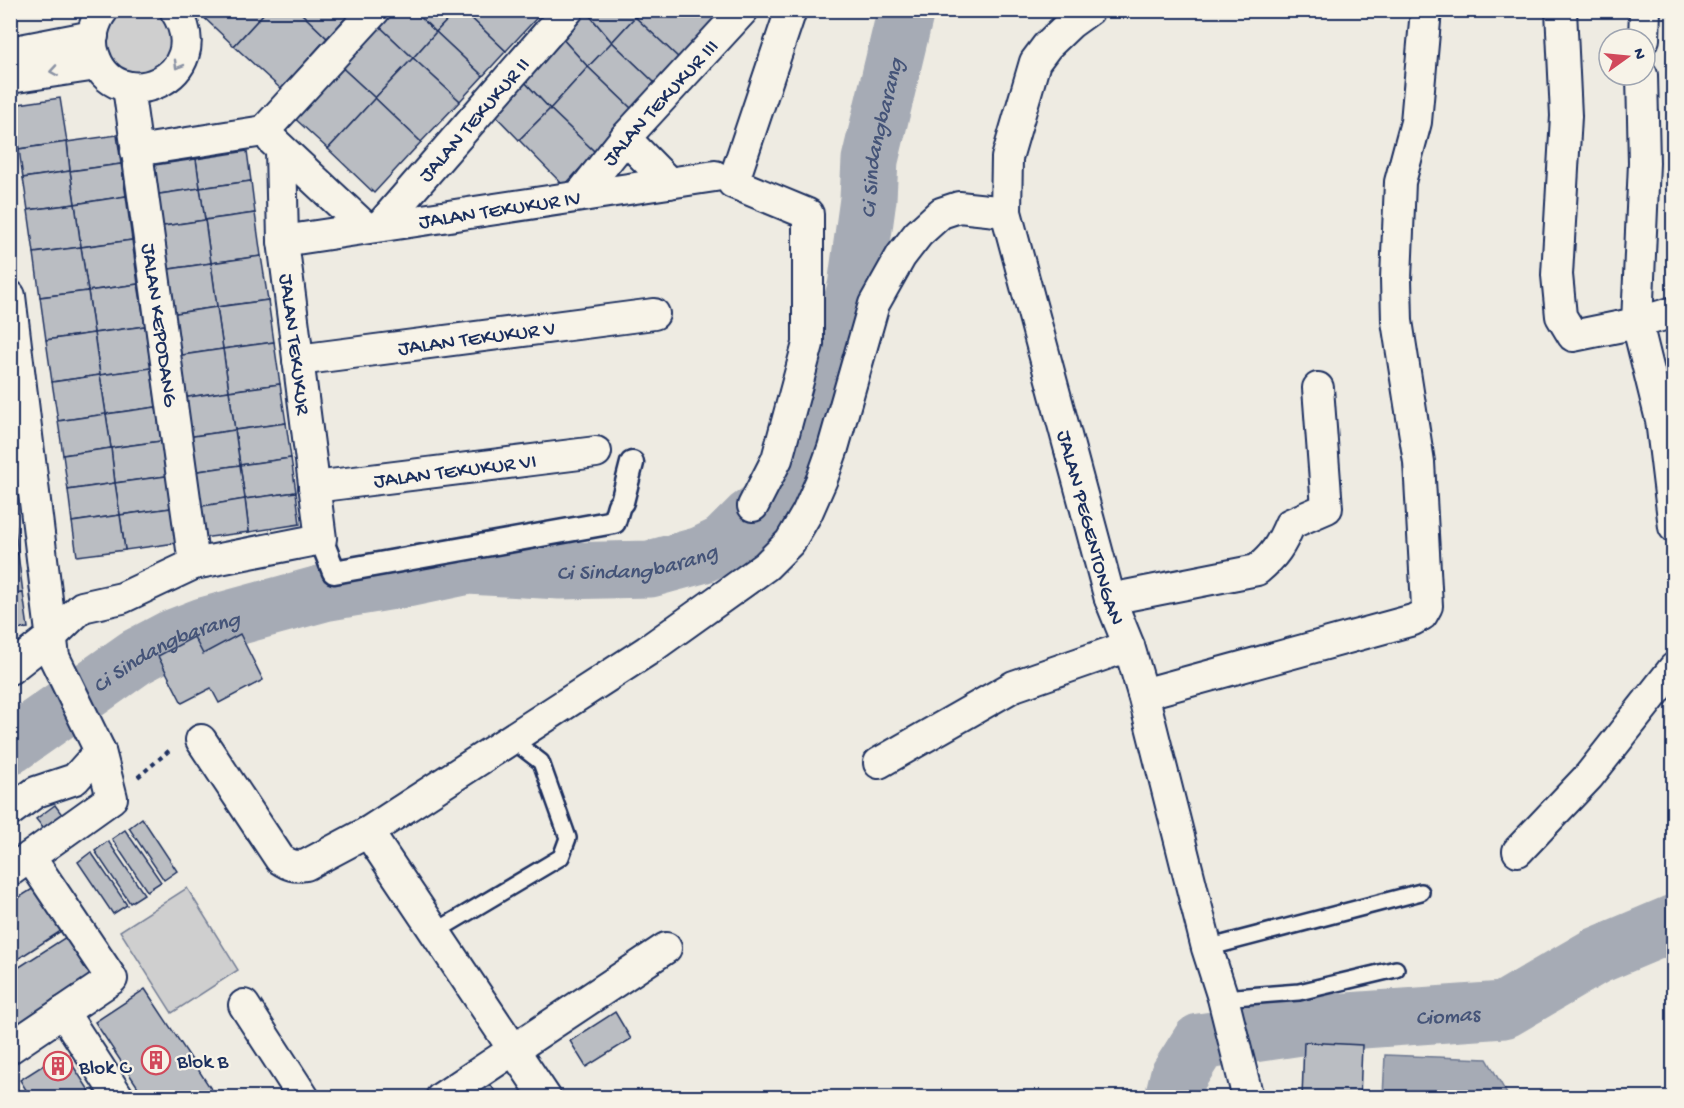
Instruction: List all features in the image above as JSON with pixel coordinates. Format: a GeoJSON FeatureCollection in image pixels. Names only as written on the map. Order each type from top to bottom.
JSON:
{"type":"FeatureCollection","features":[{"type":"Feature","properties":{"kind":"street"},"geometry":{"type":"LineString","coordinates":[[98,37],[111,78],[128,87],[142,88],[157,84],[170,77],[180,65],[185,51],[186,36],[175,10]]}},
{"type":"Feature","properties":{"kind":"street"},"geometry":{"type":"LineString","coordinates":[[272,140],[375,10]]}},
{"type":"Feature","properties":{"kind":"street","name":"JALAN TEKUKUR II"},"geometry":{"type":"LineString","coordinates":[[373,227],[568,10]]}},
{"type":"Feature","properties":{"kind":"street","name":"JALAN TEKUKUR III"},"geometry":{"type":"LineString","coordinates":[[579,196],[625,138],[743,10]]}},
{"type":"Feature","properties":{"kind":"street"},"geometry":{"type":"LineString","coordinates":[[753,506],[777,459],[808,344],[808,214],[733,183],[791,10]]}},
{"type":"Feature","properties":{"kind":"street","name":"JALAN PEGENTONGAN"},"geometry":{"type":"LineString","coordinates":[[1089,10],[1071,23],[1047,46],[1035,62],[1006,158],[1006,212],[1110,599],[1129,646],[1143,694],[1248,1098]]}},
{"type":"Feature","properties":{"kind":"street"},"geometry":{"type":"LineString","coordinates":[[1143,694],[1413,620],[1422,615],[1427,606],[1419,462],[1397,321],[1396,279],[1400,182],[1416,122],[1426,10]]}},
{"type":"Feature","properties":{"kind":"street"},"geometry":{"type":"LineString","coordinates":[[1561,10],[1566,116],[1557,275],[1562,316],[1573,336],[1637,323],[1674,312]]}},
{"type":"Feature","properties":{"kind":"street"},"geometry":{"type":"LineString","coordinates":[[1644,10],[1644,27]]}},
{"type":"Feature","properties":{"kind":"street"},"geometry":{"type":"LineString","coordinates":[[10,52],[98,37]]}},
{"type":"Feature","properties":{"kind":"street"},"geometry":{"type":"LineString","coordinates":[[10,78],[98,37]]}},
{"type":"Feature","properties":{"kind":"street","name":"JALAN KEPODANG"},"geometry":{"type":"LineString","coordinates":[[128,87],[194,564]]}},
{"type":"Feature","properties":{"kind":"street"},"geometry":{"type":"LineString","coordinates":[[1642,87],[1644,163],[1637,323],[1661,420],[1674,527]]}},
{"type":"Feature","properties":{"kind":"street"},"geometry":{"type":"LineString","coordinates":[[625,138],[669,183]]}},
{"type":"Feature","properties":{"kind":"street"},"geometry":{"type":"LineString","coordinates":[[136,151],[272,140],[373,227]]}},
{"type":"Feature","properties":{"kind":"street","name":"JALAN TEKUKUR"},"geometry":{"type":"LineString","coordinates":[[272,140],[321,539]]}},
{"type":"Feature","properties":{"kind":"street","name":"JALAN TEKUKUR IV"},"geometry":{"type":"LineString","coordinates":[[283,241],[715,176]]}},
{"type":"Feature","properties":{"kind":"street"},"geometry":{"type":"LineString","coordinates":[[201,740],[280,858],[290,866],[306,865],[369,832],[647,651],[766,566],[790,542],[807,513],[833,448],[874,304],[901,256],[918,234],[941,213],[959,207],[1006,212]]}},
{"type":"Feature","properties":{"kind":"street"},"geometry":{"type":"LineString","coordinates":[[10,296],[53,646],[95,742],[112,798],[20,864],[112,979],[10,1048]]}},
{"type":"Feature","properties":{"kind":"street","name":"JALAN TEKUKUR V"},"geometry":{"type":"LineString","coordinates":[[298,360],[654,314]]}},
{"type":"Feature","properties":{"kind":"street"},"geometry":{"type":"LineString","coordinates":[[1110,599],[1257,570],[1281,545],[1290,524],[1327,508],[1318,388]]}},
{"type":"Feature","properties":{"kind":"street","name":"JALAN TEKUKUR VI"},"geometry":{"type":"LineString","coordinates":[[315,487],[596,452]]}},
{"type":"Feature","properties":{"kind":"street"},"geometry":{"type":"LineString","coordinates":[[10,669],[53,646],[82,607],[122,598],[194,564],[321,539],[334,572],[614,522],[622,502],[632,463]]}},
{"type":"Feature","properties":{"kind":"street"},"geometry":{"type":"LineString","coordinates":[[879,763],[1014,686],[1129,646]]}},
{"type":"Feature","properties":{"kind":"street"},"geometry":{"type":"LineString","coordinates":[[1518,851],[1597,766],[1674,668]]}},
{"type":"Feature","properties":{"kind":"street"},"geometry":{"type":"LineString","coordinates":[[10,811],[36,792],[75,779],[95,742]]}},
{"type":"Feature","properties":{"kind":"street"},"geometry":{"type":"LineString","coordinates":[[369,832],[546,1098]]}},
{"type":"Feature","properties":{"kind":"street"},"geometry":{"type":"LineString","coordinates":[[441,1098],[666,948]]}},
{"type":"Feature","properties":{"kind":"street"},"geometry":{"type":"LineString","coordinates":[[244,1005],[304,1098]]}},
{"type":"Feature","properties":{"kind":"street"},"geometry":{"type":"LineString","coordinates":[[63,1012],[119,1098]]}},
{"type":"Feature","properties":{"kind":"lane"},"geometry":{"type":"LineString","coordinates":[[435,932],[561,857],[568,838],[541,762],[511,739]]}},
{"type":"Feature","properties":{"kind":"lane"},"geometry":{"type":"LineString","coordinates":[[1218,981],[1421,892]]}},
{"type":"Feature","properties":{"kind":"lane"},"geometry":{"type":"LineString","coordinates":[[1218,981],[1299,992],[1396,969]]}},
{"type":"Feature","properties":{"kind":"path"},"geometry":{"type":"LineString","coordinates":[[112,798],[182,740],[194,736],[201,740]]}},
{"type":"Feature","properties":{"kind":"shaded area"},"geometry":{"type":"Polygon","coordinates":[[[111,11],[166,11],[172,16],[171,68],[121,78],[99,32],[111,11]]]}},
{"type":"Feature","properties":{"kind":"shaded area"},"geometry":{"type":"Polygon","coordinates":[[[187,888],[238,970],[172,1013],[120,931],[187,888]]]}},
{"type":"Feature","properties":{"kind":"shaded area"},"geometry":{"type":"Polygon","coordinates":[[[1385,1055],[1487,1059],[1508,1096],[1383,1097],[1385,1055]]]}},
{"type":"Feature","properties":{"kind":"building"},"geometry":{"type":"Polygon","coordinates":[[[196,10],[267,10],[234,46],[196,10]]]}},
{"type":"Feature","properties":{"kind":"building"},"geometry":{"type":"Polygon","coordinates":[[[267,10],[298,10],[327,38],[281,89],[234,46],[267,10]]]}},
{"type":"Feature","properties":{"kind":"building"},"geometry":{"type":"Polygon","coordinates":[[[298,10],[353,10],[327,38],[298,10]]]}},
{"type":"Feature","properties":{"kind":"building"},"geometry":{"type":"Polygon","coordinates":[[[386,10],[413,10],[436,32],[413,58],[375,22],[386,10]]]}},
{"type":"Feature","properties":{"kind":"building"},"geometry":{"type":"Polygon","coordinates":[[[413,10],[457,10],[436,32],[413,10]]]}},
{"type":"Feature","properties":{"kind":"building"},"geometry":{"type":"Polygon","coordinates":[[[457,10],[463,10],[506,51],[483,76],[436,32],[457,10]]]}},
{"type":"Feature","properties":{"kind":"building"},"geometry":{"type":"Polygon","coordinates":[[[463,10],[544,10],[506,51],[463,10]]]}},
{"type":"Feature","properties":{"kind":"building"},"geometry":{"type":"Polygon","coordinates":[[[580,10],[585,10],[612,42],[588,67],[559,35],[580,10]]]}},
{"type":"Feature","properties":{"kind":"building"},"geometry":{"type":"Polygon","coordinates":[[[585,10],[628,10],[635,17],[612,42],[585,10]]]}},
{"type":"Feature","properties":{"kind":"building"},"geometry":{"type":"Polygon","coordinates":[[[641,10],[717,10],[722,16],[681,60],[635,17],[641,10]]]}},
{"type":"Feature","properties":{"kind":"building"},"geometry":{"type":"Polygon","coordinates":[[[635,17],[681,60],[658,86],[612,42],[635,17]]]}},
{"type":"Feature","properties":{"kind":"building"},"geometry":{"type":"Polygon","coordinates":[[[375,22],[413,58],[375,98],[337,63],[375,22]]]}},
{"type":"Feature","properties":{"kind":"building"},"geometry":{"type":"Polygon","coordinates":[[[436,32],[483,76],[460,101],[413,58],[436,32]]]}},
{"type":"Feature","properties":{"kind":"building"},"geometry":{"type":"Polygon","coordinates":[[[559,35],[588,67],[550,109],[521,78],[559,35]]]}},
{"type":"Feature","properties":{"kind":"building"},"geometry":{"type":"Polygon","coordinates":[[[612,42],[658,86],[634,111],[588,67],[612,42]]]}},
{"type":"Feature","properties":{"kind":"building"},"geometry":{"type":"Polygon","coordinates":[[[413,58],[460,101],[421,142],[375,98],[413,58]]]}},
{"type":"Feature","properties":{"kind":"building"},"geometry":{"type":"Polygon","coordinates":[[[337,63],[375,98],[328,149],[290,114],[337,63]]]}},
{"type":"Feature","properties":{"kind":"building"},"geometry":{"type":"Polygon","coordinates":[[[588,67],[634,111],[595,152],[550,109],[588,67]]]}},
{"type":"Feature","properties":{"kind":"building"},"geometry":{"type":"Polygon","coordinates":[[[521,78],[550,109],[519,140],[489,109],[521,78]]]}},
{"type":"Feature","properties":{"kind":"building"},"geometry":{"type":"Polygon","coordinates":[[[60,98],[67,142],[19,149],[12,105],[60,98]]]}},
{"type":"Feature","properties":{"kind":"building"},"geometry":{"type":"Polygon","coordinates":[[[375,98],[421,142],[374,193],[328,149],[375,98]]]}},
{"type":"Feature","properties":{"kind":"building"},"geometry":{"type":"Polygon","coordinates":[[[550,109],[595,152],[564,186],[519,140],[550,109]]]}},
{"type":"Feature","properties":{"kind":"building"},"geometry":{"type":"Polygon","coordinates":[[[117,135],[121,164],[70,171],[67,142],[117,135]]]}},
{"type":"Feature","properties":{"kind":"building"},"geometry":{"type":"Polygon","coordinates":[[[67,142],[70,171],[23,178],[19,149],[67,142]]]}},
{"type":"Feature","properties":{"kind":"building"},"geometry":{"type":"Polygon","coordinates":[[[247,151],[251,181],[200,188],[196,159],[247,151]]]}},
{"type":"Feature","properties":{"kind":"building"},"geometry":{"type":"Polygon","coordinates":[[[196,159],[200,188],[153,195],[148,166],[196,159]]]}},
{"type":"Feature","properties":{"kind":"building"},"geometry":{"type":"Polygon","coordinates":[[[121,164],[126,196],[75,204],[70,171],[121,164]]]}},
{"type":"Feature","properties":{"kind":"building"},"geometry":{"type":"Polygon","coordinates":[[[70,171],[75,204],[28,210],[23,178],[70,171]]]}},
{"type":"Feature","properties":{"kind":"building"},"geometry":{"type":"Polygon","coordinates":[[[251,181],[255,213],[205,220],[200,188],[251,181]]]}},
{"type":"Feature","properties":{"kind":"building"},"geometry":{"type":"Polygon","coordinates":[[[200,188],[205,220],[157,227],[153,195],[200,188]]]}},
{"type":"Feature","properties":{"kind":"building"},"geometry":{"type":"Polygon","coordinates":[[[126,196],[132,240],[81,247],[75,204],[126,196]]]}},
{"type":"Feature","properties":{"kind":"building"},"geometry":{"type":"Polygon","coordinates":[[[75,204],[81,247],[34,253],[28,210],[75,204]]]}},
{"type":"Feature","properties":{"kind":"building"},"geometry":{"type":"Polygon","coordinates":[[[255,213],[261,256],[211,263],[205,220],[255,213]]]}},
{"type":"Feature","properties":{"kind":"building"},"geometry":{"type":"Polygon","coordinates":[[[205,220],[211,263],[163,270],[157,227],[205,220]]]}},
{"type":"Feature","properties":{"kind":"building"},"geometry":{"type":"Polygon","coordinates":[[[132,240],[138,284],[88,291],[81,247],[132,240]]]}},
{"type":"Feature","properties":{"kind":"building"},"geometry":{"type":"Polygon","coordinates":[[[81,247],[88,291],[40,297],[34,253],[81,247]]]}},
{"type":"Feature","properties":{"kind":"building"},"geometry":{"type":"Polygon","coordinates":[[[261,256],[268,300],[217,307],[211,263],[261,256]]]}},
{"type":"Feature","properties":{"kind":"building"},"geometry":{"type":"Polygon","coordinates":[[[211,263],[217,307],[170,314],[163,270],[211,263]]]}},
{"type":"Feature","properties":{"kind":"building"},"geometry":{"type":"Polygon","coordinates":[[[138,284],[145,326],[94,333],[88,291],[138,284]]]}},
{"type":"Feature","properties":{"kind":"building"},"geometry":{"type":"Polygon","coordinates":[[[88,291],[94,333],[46,340],[40,297],[88,291]]]}},
{"type":"Feature","properties":{"kind":"building"},"geometry":{"type":"Polygon","coordinates":[[[268,300],[274,342],[223,349],[217,307],[268,300]]]}},
{"type":"Feature","properties":{"kind":"building"},"geometry":{"type":"Polygon","coordinates":[[[217,307],[223,349],[176,356],[170,314],[217,307]]]}},
{"type":"Feature","properties":{"kind":"building"},"geometry":{"type":"Polygon","coordinates":[[[145,326],[151,368],[100,375],[94,333],[145,326]]]}},
{"type":"Feature","properties":{"kind":"building"},"geometry":{"type":"Polygon","coordinates":[[[94,333],[100,375],[52,382],[46,340],[94,333]]]}},
{"type":"Feature","properties":{"kind":"building"},"geometry":{"type":"Polygon","coordinates":[[[274,342],[280,384],[229,391],[223,349],[274,342]]]}},
{"type":"Feature","properties":{"kind":"building"},"geometry":{"type":"Polygon","coordinates":[[[223,349],[229,391],[182,398],[176,356],[223,349]]]}},
{"type":"Feature","properties":{"kind":"building"},"geometry":{"type":"Polygon","coordinates":[[[151,368],[156,407],[106,414],[100,375],[151,368]]]}},
{"type":"Feature","properties":{"kind":"building"},"geometry":{"type":"Polygon","coordinates":[[[100,375],[106,414],[58,421],[52,382],[100,375]]]}},
{"type":"Feature","properties":{"kind":"building"},"geometry":{"type":"Polygon","coordinates":[[[280,384],[286,423],[235,430],[229,391],[280,384]]]}},
{"type":"Feature","properties":{"kind":"building"},"geometry":{"type":"Polygon","coordinates":[[[229,391],[235,430],[187,437],[182,398],[229,391]]]}},
{"type":"Feature","properties":{"kind":"building"},"geometry":{"type":"Polygon","coordinates":[[[156,407],[161,441],[111,448],[106,414],[156,407]]]}},
{"type":"Feature","properties":{"kind":"building"},"geometry":{"type":"Polygon","coordinates":[[[106,414],[111,448],[63,455],[58,421],[106,414]]]}},
{"type":"Feature","properties":{"kind":"building"},"geometry":{"type":"Polygon","coordinates":[[[286,423],[291,458],[240,465],[235,430],[286,423]]]}},
{"type":"Feature","properties":{"kind":"building"},"geometry":{"type":"Polygon","coordinates":[[[235,430],[240,465],[192,472],[187,437],[235,430]]]}},
{"type":"Feature","properties":{"kind":"building"},"geometry":{"type":"Polygon","coordinates":[[[161,441],[166,476],[115,483],[111,448],[161,441]]]}},
{"type":"Feature","properties":{"kind":"building"},"geometry":{"type":"Polygon","coordinates":[[[111,448],[115,483],[68,490],[63,455],[111,448]]]}},
{"type":"Feature","properties":{"kind":"building"},"geometry":{"type":"Polygon","coordinates":[[[291,458],[296,492],[245,499],[240,465],[291,458]]]}},
{"type":"Feature","properties":{"kind":"building"},"geometry":{"type":"Polygon","coordinates":[[[240,465],[245,499],[197,507],[192,472],[240,465]]]}},
{"type":"Feature","properties":{"kind":"building"},"geometry":{"type":"Polygon","coordinates":[[[166,476],[171,508],[120,515],[115,483],[166,476]]]}},
{"type":"Feature","properties":{"kind":"building"},"geometry":{"type":"Polygon","coordinates":[[[115,483],[120,515],[72,522],[68,490],[115,483]]]}},
{"type":"Feature","properties":{"kind":"building"},"geometry":{"type":"Polygon","coordinates":[[[296,492],[300,524],[249,532],[245,499],[296,492]]]}},
{"type":"Feature","properties":{"kind":"building"},"geometry":{"type":"Polygon","coordinates":[[[245,499],[249,532],[202,538],[197,507],[245,499]]]}},
{"type":"Feature","properties":{"kind":"building"},"geometry":{"type":"Polygon","coordinates":[[[171,508],[176,543],[125,550],[120,515],[171,508]]]}},
{"type":"Feature","properties":{"kind":"building"},"geometry":{"type":"Polygon","coordinates":[[[10,512],[13,512],[18,554],[10,555],[10,512]]]}},
{"type":"Feature","properties":{"kind":"building"},"geometry":{"type":"Polygon","coordinates":[[[120,515],[125,550],[77,556],[72,522],[120,515]]]}},
{"type":"Feature","properties":{"kind":"building"},"geometry":{"type":"Polygon","coordinates":[[[18,554],[23,593],[10,594],[10,555],[18,554]]]}},
{"type":"Feature","properties":{"kind":"building"},"geometry":{"type":"Polygon","coordinates":[[[23,593],[28,628],[10,630],[10,594],[23,593]]]}},
{"type":"Feature","properties":{"kind":"building"},"geometry":{"type":"Polygon","coordinates":[[[240,634],[263,680],[219,703],[211,688],[182,703],[158,656],[194,637],[203,654],[240,634]]]}},
{"type":"Feature","properties":{"kind":"building"},"geometry":{"type":"Polygon","coordinates":[[[55,805],[63,816],[44,829],[36,819],[55,805]]]}},
{"type":"Feature","properties":{"kind":"building"},"geometry":{"type":"Polygon","coordinates":[[[142,818],[177,871],[164,880],[129,828],[142,818]]]}},
{"type":"Feature","properties":{"kind":"building"},"geometry":{"type":"Polygon","coordinates":[[[125,830],[161,882],[147,891],[112,839],[125,830]]]}},
{"type":"Feature","properties":{"kind":"building"},"geometry":{"type":"Polygon","coordinates":[[[108,841],[144,894],[130,903],[95,851],[108,841]]]}},
{"type":"Feature","properties":{"kind":"building"},"geometry":{"type":"Polygon","coordinates":[[[91,852],[127,905],[113,914],[78,862],[91,852]]]}},
{"type":"Feature","properties":{"kind":"building"},"geometry":{"type":"Polygon","coordinates":[[[34,888],[61,931],[10,964],[10,903],[34,888]]]}},
{"type":"Feature","properties":{"kind":"building"},"geometry":{"type":"Polygon","coordinates":[[[66,937],[93,980],[10,1034],[10,973],[66,937]]]}},
{"type":"Feature","properties":{"kind":"building","name":"Blok B"},"geometry":{"type":"Polygon","coordinates":[[[145,989],[217,1098],[145,1098],[95,1022],[145,989]]]}},
{"type":"Feature","properties":{"kind":"building"},"geometry":{"type":"Polygon","coordinates":[[[615,1012],[631,1039],[586,1067],[570,1041],[615,1012]]]}},
{"type":"Feature","properties":{"kind":"building"},"geometry":{"type":"Polygon","coordinates":[[[1304,1042],[1362,1045],[1360,1098],[1302,1098],[1304,1042]]]}},
{"type":"Feature","properties":{"kind":"building","name":"Blok C"},"geometry":{"type":"Polygon","coordinates":[[[64,1052],[94,1098],[31,1098],[20,1080],[64,1052]]]}},
{"type":"Feature","properties":{"kind":"building"},"geometry":{"type":"Polygon","coordinates":[[[484,1074],[499,1098],[450,1098],[484,1074]]]}},
{"type":"Feature","properties":{"kind":"building","name":"Blok C"},"geometry":{"type":"Polygon","coordinates":[[[13,1085],[21,1098],[10,1098],[10,1087],[13,1085]]]}},
{"type":"Feature","properties":{"kind":"waterway","name":"Ci Sindangbarang"},"geometry":{"type":"LineString","coordinates":[[10,746],[136,657],[172,638],[203,626],[324,593],[468,566],[560,571],[650,569],[701,555],[724,544],[750,518],[787,491],[811,432],[856,287],[868,199],[870,160],[906,10]]}},
{"type":"Feature","properties":{"kind":"waterway","name":"Ciomas"},"geometry":{"type":"LineString","coordinates":[[1173,1098],[1178,1077],[1200,1042],[1334,1022],[1504,1010],[1596,956],[1674,923]]}},
{"type":"Feature","properties":{"kind":"place","name":"Blok B"},"geometry":{"type":"Point","coordinates":[156,1060]}},
{"type":"Feature","properties":{"kind":"place","name":"Blok C"},"geometry":{"type":"Point","coordinates":[58,1066]}}]}
